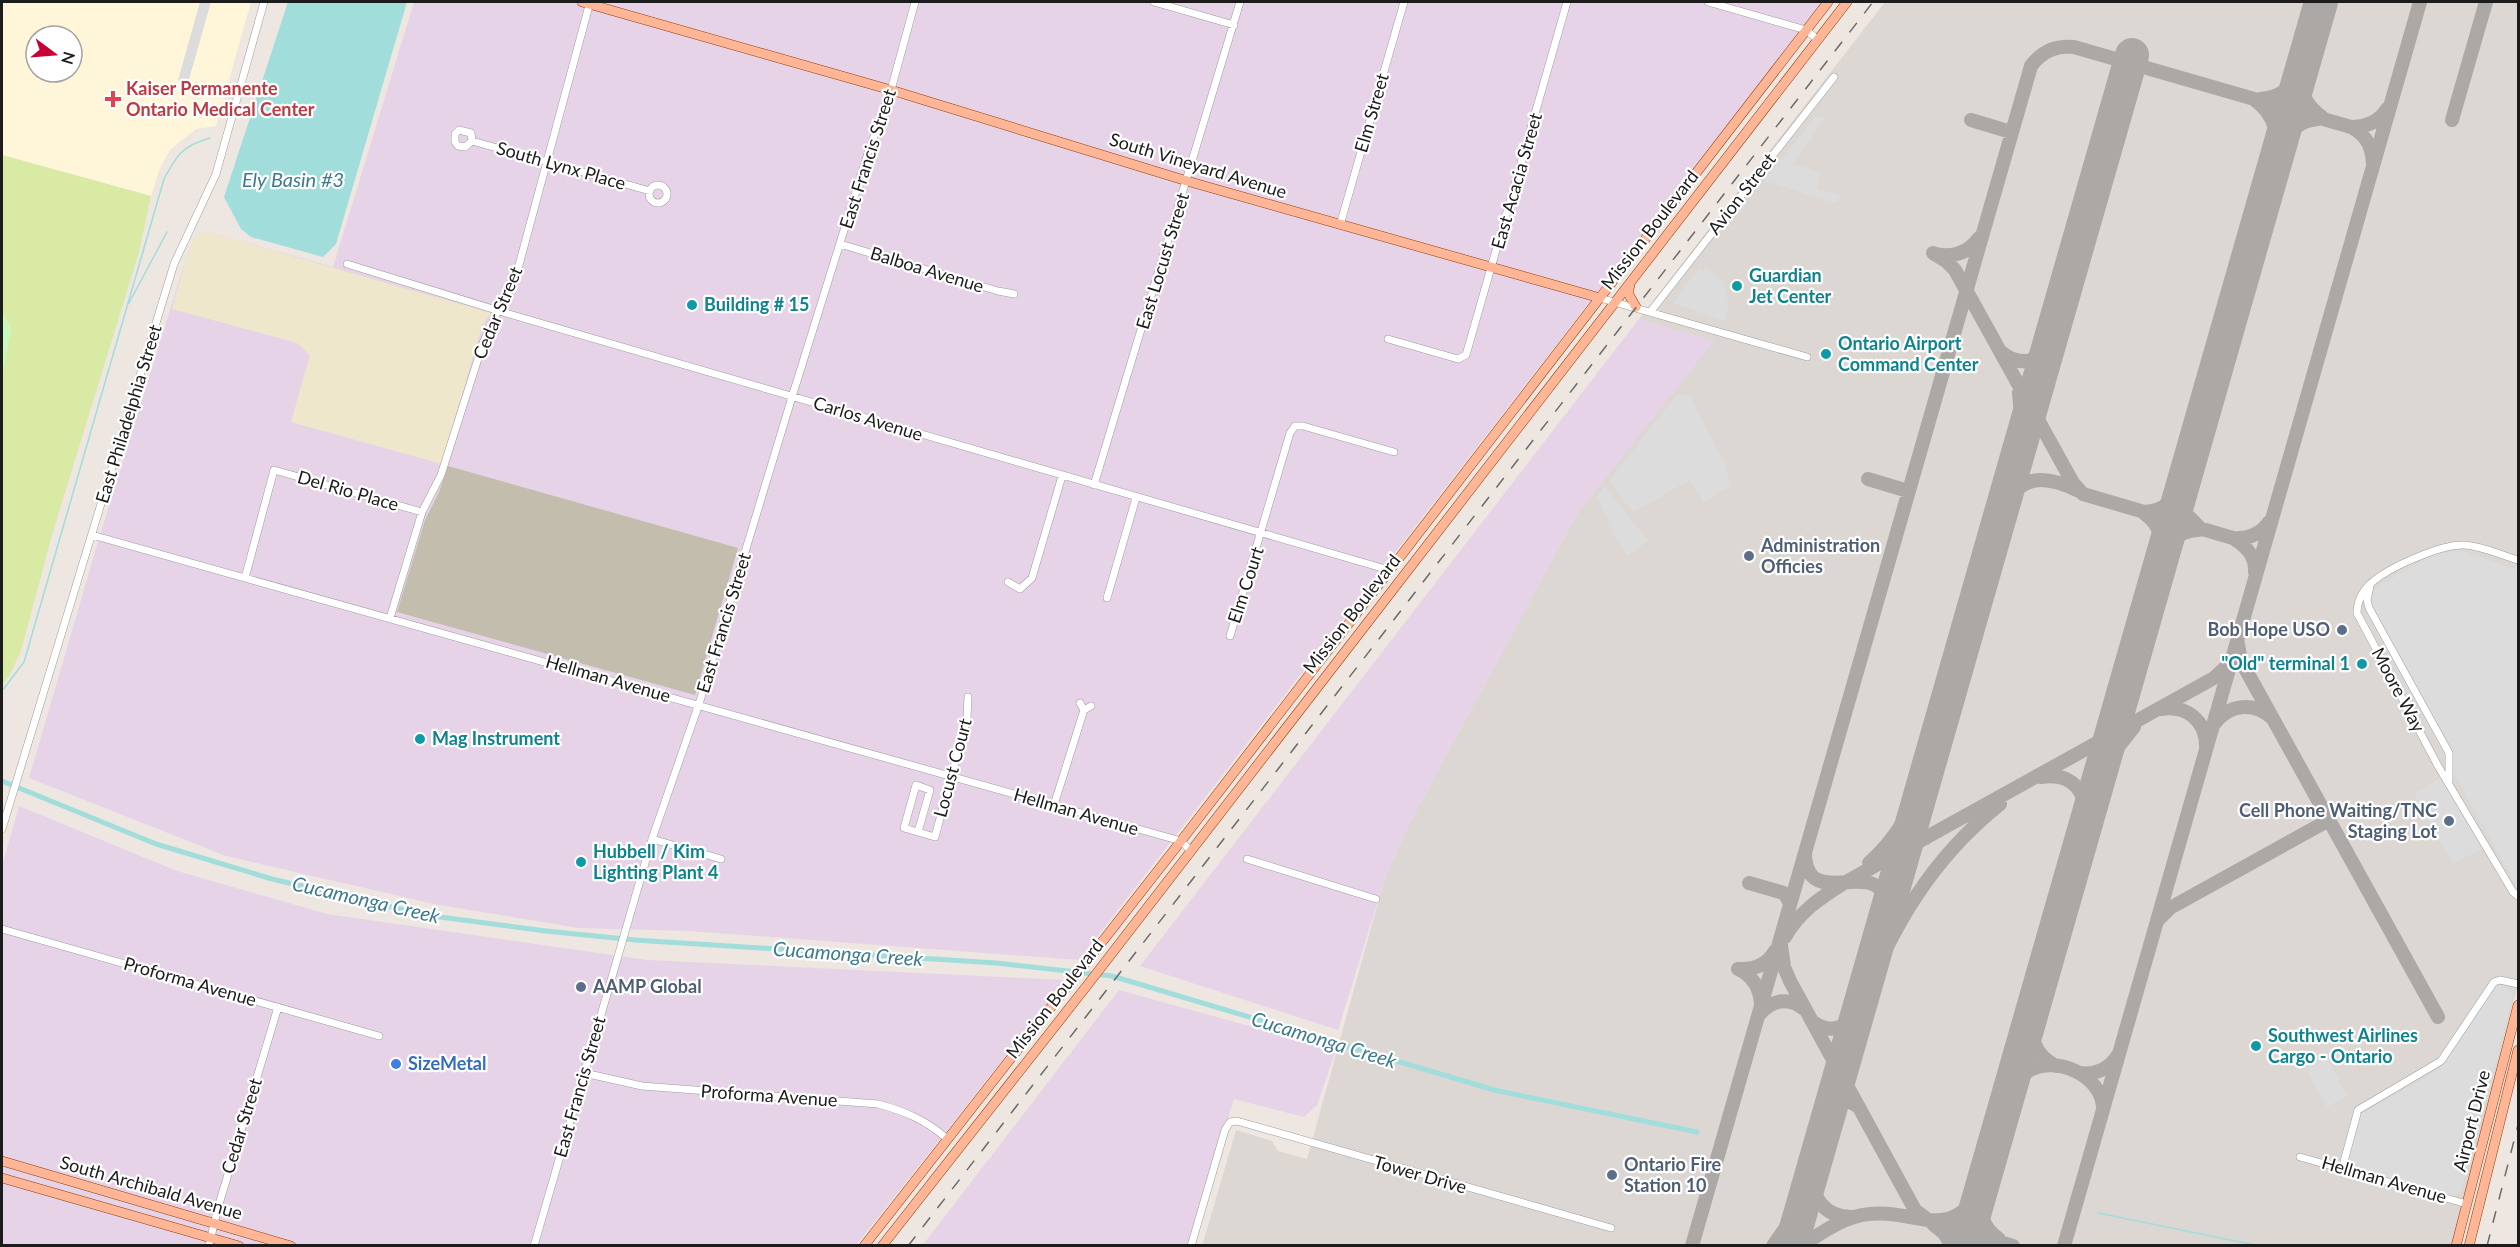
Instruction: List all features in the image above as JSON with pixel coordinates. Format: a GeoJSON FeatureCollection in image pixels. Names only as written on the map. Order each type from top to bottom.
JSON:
{"type":"FeatureCollection","features":[{"type":"Feature","properties":{"kind":"main road","name":"South Vineyard Avenue"},"geometry":{"type":"LineString","coordinates":[[587,2],[891,90],[1187,181],[1600,298]]}},
{"type":"Feature","properties":{"kind":"main road","name":"Mission Boulevard"},"geometry":{"type":"LineString","coordinates":[[864,1245],[1181,842],[1828,2]]}},
{"type":"Feature","properties":{"kind":"main road","name":"Mission Boulevard"},"geometry":{"type":"LineString","coordinates":[[882,1245],[1089,983],[1847,2]]}},
{"type":"Feature","properties":{"kind":"main road"},"geometry":{"type":"LineString","coordinates":[[1631,282],[1628,291],[1636,307]]}},
{"type":"Feature","properties":{"kind":"main road","name":"Airport Drive"},"geometry":{"type":"LineString","coordinates":[[2456,1245],[2518,1005]]}},
{"type":"Feature","properties":{"kind":"main road","name":"Airport Drive"},"geometry":{"type":"LineString","coordinates":[[2469,1245],[2518,1050]]}},
{"type":"Feature","properties":{"kind":"main road","name":"South Archibald Avenue"},"geometry":{"type":"LineString","coordinates":[[2,1161],[291,1245]]}},
{"type":"Feature","properties":{"kind":"main road","name":"South Archibald Avenue"},"geometry":{"type":"LineString","coordinates":[[2,1178],[210,1242],[239,1245]]}},
{"type":"Feature","properties":{"kind":"street","name":"East Philadelphia Street"},"geometry":{"type":"LineString","coordinates":[[2,829],[174,264],[216,174],[264,2]]}},
{"type":"Feature","properties":{"kind":"street","name":"Cedar Street"},"geometry":{"type":"LineString","coordinates":[[390,618],[422,512],[441,475],[480,353],[519,265],[587,2]]}},
{"type":"Feature","properties":{"kind":"street","name":"East Francis Street"},"geometry":{"type":"LineString","coordinates":[[534,1245],[652,839],[699,705],[792,397],[891,90],[915,2]]}},
{"type":"Feature","properties":{"kind":"street"},"geometry":{"type":"LineString","coordinates":[[1154,2],[1234,25]]}},
{"type":"Feature","properties":{"kind":"street","name":"East Locust Street"},"geometry":{"type":"LineString","coordinates":[[1094,486],[1240,2]]}},
{"type":"Feature","properties":{"kind":"street","name":"Elm Street"},"geometry":{"type":"LineString","coordinates":[[1340,225],[1404,2]]}},
{"type":"Feature","properties":{"kind":"street","name":"East Acacia Street"},"geometry":{"type":"LineString","coordinates":[[1388,339],[1458,359],[1466,355],[1567,2]]}},
{"type":"Feature","properties":{"kind":"street"},"geometry":{"type":"LineString","coordinates":[[1708,2],[1806,30],[1817,39]]}},
{"type":"Feature","properties":{"kind":"street","name":"Avion Street"},"geometry":{"type":"LineString","coordinates":[[1651,311],[1834,77]]}},
{"type":"Feature","properties":{"kind":"street","name":"South Lynx Place"},"geometry":{"type":"LineString","coordinates":[[472,141],[650,191]]}},
{"type":"Feature","properties":{"kind":"street","name":"Balboa Avenue"},"geometry":{"type":"LineString","coordinates":[[840,244],[1014,294]]}},
{"type":"Feature","properties":{"kind":"street","name":"Carlos Avenue"},"geometry":{"type":"LineString","coordinates":[[347,264],[1094,486],[1389,570]]}},
{"type":"Feature","properties":{"kind":"street","name":"South Vineyard Avenue"},"geometry":{"type":"LineString","coordinates":[[1600,298],[1807,357]]}},
{"type":"Feature","properties":{"kind":"street"},"geometry":{"type":"LineString","coordinates":[[1262,534],[1290,433],[1295,426],[1303,426],[1394,452]]}},
{"type":"Feature","properties":{"kind":"street","name":"Del Rio Place"},"geometry":{"type":"LineString","coordinates":[[245,578],[274,470],[422,512]]}},
{"type":"Feature","properties":{"kind":"street"},"geometry":{"type":"LineString","coordinates":[[1008,582],[1020,589],[1032,578],[1062,476]]}},
{"type":"Feature","properties":{"kind":"street"},"geometry":{"type":"LineString","coordinates":[[1107,598],[1136,498]]}},
{"type":"Feature","properties":{"kind":"street","name":"Elm Court"},"geometry":{"type":"LineString","coordinates":[[1230,636],[1262,534]]}},
{"type":"Feature","properties":{"kind":"street","name":"Hellman Avenue"},"geometry":{"type":"LineString","coordinates":[[92,535],[1054,805],[1181,842],[1190,850]]}},
{"type":"Feature","properties":{"kind":"street"},"geometry":{"type":"LineString","coordinates":[[2449,781],[2449,753],[2369,608],[2367,600],[2371,583],[2422,555],[2445,546],[2466,545],[2518,560]]}},
{"type":"Feature","properties":{"kind":"street","name":"Moore Way"},"geometry":{"type":"LineString","coordinates":[[2371,583],[2357,605],[2357,613],[2449,781],[2503,875],[2518,896]]}},
{"type":"Feature","properties":{"kind":"street","name":"Locust Court"},"geometry":{"type":"LineString","coordinates":[[918,832],[935,837],[967,718],[969,697]]}},
{"type":"Feature","properties":{"kind":"street"},"geometry":{"type":"LineString","coordinates":[[1054,805],[1085,706]]}},
{"type":"Feature","properties":{"kind":"street"},"geometry":{"type":"LineString","coordinates":[[916,785],[930,790],[918,832],[904,828],[916,785]]}},
{"type":"Feature","properties":{"kind":"street"},"geometry":{"type":"LineString","coordinates":[[652,839],[721,858]]}},
{"type":"Feature","properties":{"kind":"street"},"geometry":{"type":"LineString","coordinates":[[1247,859],[1376,899]]}},
{"type":"Feature","properties":{"kind":"street","name":"Proforma Avenue"},"geometry":{"type":"LineString","coordinates":[[2,928],[379,1036]]}},
{"type":"Feature","properties":{"kind":"street"},"geometry":{"type":"LineString","coordinates":[[2342,1169],[2358,1110],[2441,1061],[2494,982],[2500,980],[2518,984]]}},
{"type":"Feature","properties":{"kind":"street","name":"Cedar Street"},"geometry":{"type":"LineString","coordinates":[[210,1242],[217,1211],[278,1007]]}},
{"type":"Feature","properties":{"kind":"street","name":"Proforma Avenue"},"geometry":{"type":"LineString","coordinates":[[584,1074],[642,1086],[878,1104],[904,1111],[926,1122],[946,1138]]}},
{"type":"Feature","properties":{"kind":"street","name":"Tower Drive"},"geometry":{"type":"LineString","coordinates":[[1191,1245],[1225,1130],[1230,1122],[1237,1122],[1611,1228]]}},
{"type":"Feature","properties":{"kind":"street","name":"Hellman Avenue"},"geometry":{"type":"LineString","coordinates":[[2300,1157],[2467,1204]]}},
{"type":"Feature","properties":{"kind":"shaded area","name":"Kaiser Permanente Ontario Medical Center"},"geometry":{"type":"Polygon","coordinates":[[[2,2],[251,2],[216,126],[196,129],[170,150],[160,168],[151,196],[2,155],[2,2]]]}},
{"type":"Feature","properties":{"kind":"shaded area"},"geometry":{"type":"Polygon","coordinates":[[[200,2],[211,2],[188,83],[178,80],[200,2]]]}},
{"type":"Feature","properties":{"kind":"shaded area"},"geometry":{"type":"Polygon","coordinates":[[[414,2],[1822,2],[1079,960],[690,931],[579,928],[434,904],[226,856],[29,778],[97,545],[187,255],[197,234],[208,232],[333,267],[414,2]]]}},
{"type":"Feature","properties":{"kind":"shaded area"},"geometry":{"type":"Polygon","coordinates":[[[1885,2],[2518,2],[2518,984],[2452,1245],[1202,1246],[1236,1130],[1272,1141],[1278,1151],[1307,1159],[1384,881],[1408,826],[1577,514],[1714,341],[1639,319],[1885,2]]]}},
{"type":"Feature","properties":{"kind":"shaded area"},"geometry":{"type":"Polygon","coordinates":[[[1816,116],[1825,118],[1794,164],[1821,172],[1817,189],[1842,196],[1835,203],[1764,181],[1816,116]]]}},
{"type":"Feature","properties":{"kind":"shaded area"},"geometry":{"type":"Polygon","coordinates":[[[208,232],[491,313],[482,326],[442,464],[291,422],[310,355],[297,343],[172,309],[187,255],[197,234],[208,232]]]}},
{"type":"Feature","properties":{"kind":"shaded area"},"geometry":{"type":"Polygon","coordinates":[[[1706,267],[1726,283],[1724,287],[1729,305],[1724,321],[1673,303],[1699,268],[1703,271],[1706,267]]]}},
{"type":"Feature","properties":{"kind":"shaded area"},"geometry":{"type":"Polygon","coordinates":[[[1639,319],[1715,341],[1577,514],[1408,826],[1384,881],[1338,1030],[1140,966],[1639,319]]]}},
{"type":"Feature","properties":{"kind":"shaded area"},"geometry":{"type":"Polygon","coordinates":[[[1677,395],[1689,395],[1725,464],[1730,486],[1703,503],[1690,480],[1634,512],[1622,499],[1610,479],[1677,395]]]}},
{"type":"Feature","properties":{"kind":"shaded area"},"geometry":{"type":"Polygon","coordinates":[[[448,466],[738,548],[695,695],[397,612],[425,520],[439,492],[448,466]]]}},
{"type":"Feature","properties":{"kind":"shaded area"},"geometry":{"type":"Polygon","coordinates":[[[1605,486],[1648,541],[1628,555],[1611,532],[1612,528],[1607,525],[1609,521],[1597,496],[1605,486]]]}},
{"type":"Feature","properties":{"kind":"shaded area"},"geometry":{"type":"Polygon","coordinates":[[[2463,551],[2518,570],[2518,889],[2367,615],[2367,603],[2376,587],[2435,554],[2463,551]]]}},
{"type":"Feature","properties":{"kind":"shaded area","name":"Cell Phone Waiting/TNC Staging Lot"},"geometry":{"type":"Polygon","coordinates":[[[2443,776],[2483,848],[2453,864],[2414,794],[2443,776]]]}},
{"type":"Feature","properties":{"kind":"shaded area"},"geometry":{"type":"Polygon","coordinates":[[[19,806],[177,871],[327,914],[647,960],[1066,980],[856,1245],[2,1246],[2,866],[19,806]]]}},
{"type":"Feature","properties":{"kind":"shaded area"},"geometry":{"type":"Polygon","coordinates":[[[2499,985],[2508,988],[2513,997],[2461,1191],[2453,1197],[2345,1166],[2360,1115],[2439,1070],[2492,990],[2499,985]]]}},
{"type":"Feature","properties":{"kind":"shaded area"},"geometry":{"type":"Polygon","coordinates":[[[1119,990],[1336,1050],[1317,1105],[1304,1117],[1234,1099],[1188,1245],[922,1246],[1119,990]]]}},
{"type":"Feature","properties":{"kind":"shaded area"},"geometry":{"type":"Polygon","coordinates":[[[2327,1058],[2347,1095],[2327,1107],[2306,1069],[2327,1058]]]}},
{"type":"Feature","properties":{"kind":"green space"},"geometry":{"type":"Polygon","coordinates":[[[2,155],[151,196],[139,252],[52,535],[21,651],[2,685],[2,376],[11,328],[2,312],[2,155]]]}},
{"type":"Feature","properties":{"kind":"green space"},"geometry":{"type":"Polygon","coordinates":[[[2,312],[11,328],[2,376],[2,312]]]}},
{"type":"Feature","properties":{"kind":"water","name":"Ely Basin #3"},"geometry":{"type":"Polygon","coordinates":[[[288,2],[407,2],[336,244],[323,257],[251,237],[241,229],[224,197],[288,2]]]}},
{"type":"Feature","properties":{"kind":"waterway"},"geometry":{"type":"LineString","coordinates":[[2,691],[24,662],[164,179],[181,152],[193,144],[210,138]]}},
{"type":"Feature","properties":{"kind":"waterway"},"geometry":{"type":"LineString","coordinates":[[129,303],[167,232]]}},
{"type":"Feature","properties":{"kind":"waterway","name":"Cucamonga Creek"},"geometry":{"type":"LineString","coordinates":[[2,781],[156,844],[272,879],[425,915],[635,940],[996,963],[1112,976],[1494,1090],[1697,1132]]}},
{"type":"Feature","properties":{"kind":"waterway"},"geometry":{"type":"LineString","coordinates":[[2098,1213],[2260,1246]]}},
{"type":"Feature","properties":{"kind":"taxiway"},"geometry":{"type":"LineString","coordinates":[[2064,1246],[2420,2]]}},
{"type":"Feature","properties":{"kind":"taxiway"},"geometry":{"type":"LineString","coordinates":[[2452,120],[2486,2]]}},
{"type":"Feature","properties":{"kind":"taxiway"},"geometry":{"type":"LineString","coordinates":[[1692,1246],[2031,66],[2040,56],[2050,50],[2074,47],[2351,127],[2368,142],[2373,164]]}},
{"type":"Feature","properties":{"kind":"taxiway"},"geometry":{"type":"LineString","coordinates":[[2260,99],[2280,94],[2286,90],[2302,69]]}},
{"type":"Feature","properties":{"kind":"taxiway"},"geometry":{"type":"LineString","coordinates":[[2301,72],[2301,86],[2305,98],[2322,117]]}},
{"type":"Feature","properties":{"kind":"taxiway"},"geometry":{"type":"LineString","coordinates":[[2256,101],[2273,122],[2277,149]]}},
{"type":"Feature","properties":{"kind":"taxiway"},"geometry":{"type":"LineString","coordinates":[[2351,127],[2372,123],[2387,109]]}},
{"type":"Feature","properties":{"kind":"taxiway"},"geometry":{"type":"LineString","coordinates":[[2277,154],[2292,130],[2310,120],[2318,119]]}},
{"type":"Feature","properties":{"kind":"taxiway"},"geometry":{"type":"LineString","coordinates":[[1971,120],[2011,132]]}},
{"type":"Feature","properties":{"kind":"taxiway"},"geometry":{"type":"LineString","coordinates":[[1936,254],[1955,255],[1965,251],[1979,238]]}},
{"type":"Feature","properties":{"kind":"taxiway"},"geometry":{"type":"LineString","coordinates":[[1933,253],[1955,270],[2073,483],[2083,494],[2233,538],[2254,535],[2269,522]]}},
{"type":"Feature","properties":{"kind":"taxiway"},"geometry":{"type":"LineString","coordinates":[[2001,352],[2014,359],[2027,361],[2039,356],[2049,345]]}},
{"type":"Feature","properties":{"kind":"taxiway"},"geometry":{"type":"LineString","coordinates":[[2019,393],[2022,425],[2019,450]]}},
{"type":"Feature","properties":{"kind":"taxiway"},"geometry":{"type":"LineString","coordinates":[[1868,479],[1908,491]]}},
{"type":"Feature","properties":{"kind":"taxiway"},"geometry":{"type":"LineString","coordinates":[[2002,509],[2017,489],[2035,480],[2056,482],[2079,491]]}},
{"type":"Feature","properties":{"kind":"taxiway"},"geometry":{"type":"LineString","coordinates":[[2145,512],[2158,510],[2168,504],[2182,485]]}},
{"type":"Feature","properties":{"kind":"taxiway"},"geometry":{"type":"LineString","coordinates":[[2182,487],[2185,513],[2200,528]]}},
{"type":"Feature","properties":{"kind":"taxiway"},"geometry":{"type":"LineString","coordinates":[[2145,514],[2160,533],[2162,558]]}},
{"type":"Feature","properties":{"kind":"taxiway"},"geometry":{"type":"LineString","coordinates":[[2163,556],[2176,537],[2198,530]]}},
{"type":"Feature","properties":{"kind":"taxiway"},"geometry":{"type":"LineString","coordinates":[[2233,538],[2249,552],[2254,561],[2255,572]]}},
{"type":"Feature","properties":{"kind":"taxiway"},"geometry":{"type":"LineString","coordinates":[[2238,644],[2241,661],[2438,1017]]}},
{"type":"Feature","properties":{"kind":"taxiway"},"geometry":{"type":"LineString","coordinates":[[1785,937],[1803,913],[1844,883],[2214,678],[2230,663]]}},
{"type":"Feature","properties":{"kind":"taxiway"},"geometry":{"type":"LineString","coordinates":[[2214,724],[2227,712],[2242,707],[2257,709],[2272,718]]}},
{"type":"Feature","properties":{"kind":"taxiway"},"geometry":{"type":"LineString","coordinates":[[2161,709],[2179,709],[2193,716],[2202,729],[2206,746]]}},
{"type":"Feature","properties":{"kind":"taxiway"},"geometry":{"type":"LineString","coordinates":[[2100,740],[2118,711]]}},
{"type":"Feature","properties":{"kind":"taxiway"},"geometry":{"type":"LineString","coordinates":[[2093,800],[2115,751],[2134,727]]}},
{"type":"Feature","properties":{"kind":"taxiway"},"geometry":{"type":"LineString","coordinates":[[1869,863],[1903,823],[1925,777]]}},
{"type":"Feature","properties":{"kind":"taxiway"},"geometry":{"type":"LineString","coordinates":[[2041,777],[2062,778],[2077,787],[2084,803],[2086,824]]}},
{"type":"Feature","properties":{"kind":"taxiway"},"geometry":{"type":"LineString","coordinates":[[1860,1006],[1886,948],[1916,896],[1954,848],[2000,804]]}},
{"type":"Feature","properties":{"kind":"taxiway"},"geometry":{"type":"LineString","coordinates":[[2159,919],[2170,908],[2329,820]]}},
{"type":"Feature","properties":{"kind":"taxiway"},"geometry":{"type":"LineString","coordinates":[[1913,822],[1916,836],[1926,838]]}},
{"type":"Feature","properties":{"kind":"taxiway"},"geometry":{"type":"LineString","coordinates":[[1805,854],[1809,872],[1819,881],[1863,882],[1875,885],[1884,896],[1886,917]]}},
{"type":"Feature","properties":{"kind":"taxiway"},"geometry":{"type":"LineString","coordinates":[[1749,883],[1784,893],[1790,903]]}},
{"type":"Feature","properties":{"kind":"taxiway"},"geometry":{"type":"LineString","coordinates":[[1781,945],[1784,967],[1790,981],[1915,1210],[1931,1222],[2013,1246]]}},
{"type":"Feature","properties":{"kind":"taxiway"},"geometry":{"type":"LineString","coordinates":[[1761,1004],[1755,983],[1738,969],[1760,966],[1775,951]]}},
{"type":"Feature","properties":{"kind":"taxiway"},"geometry":{"type":"LineString","coordinates":[[1759,1015],[1769,1006],[1786,1001],[1804,1009]]}},
{"type":"Feature","properties":{"kind":"taxiway"},"geometry":{"type":"LineString","coordinates":[[1813,1022],[1826,1028],[1839,1028],[1850,1021],[1859,1009]]}},
{"type":"Feature","properties":{"kind":"taxiway"},"geometry":{"type":"LineString","coordinates":[[2031,1014],[2031,1030],[2038,1051],[2056,1066]]}},
{"type":"Feature","properties":{"kind":"taxiway"},"geometry":{"type":"LineString","coordinates":[[2079,1073],[2101,1070],[2118,1055]]}},
{"type":"Feature","properties":{"kind":"taxiway"},"geometry":{"type":"LineString","coordinates":[[2007,1099],[2022,1076],[2030,1070],[2052,1065],[2076,1071],[2086,1077],[2100,1095],[2103,1106]]}},
{"type":"Feature","properties":{"kind":"taxiway"},"geometry":{"type":"LineString","coordinates":[[1833,1066],[1835,1082],[1833,1101]]}},
{"type":"Feature","properties":{"kind":"taxiway"},"geometry":{"type":"LineString","coordinates":[[1827,1122],[1837,1103],[1850,1102],[1859,1107]]}},
{"type":"Feature","properties":{"kind":"taxiway"},"geometry":{"type":"LineString","coordinates":[[1813,1171],[1814,1189],[1821,1203],[1833,1213],[1851,1217]]}},
{"type":"Feature","properties":{"kind":"taxiway"},"geometry":{"type":"LineString","coordinates":[[1773,1246],[1795,1214],[1810,1180]]}},
{"type":"Feature","properties":{"kind":"taxiway"},"geometry":{"type":"LineString","coordinates":[[1800,1246],[1837,1224],[1862,1215],[1880,1213],[1928,1220],[1942,1220],[1956,1216],[1969,1206],[1981,1188]]}},
{"type":"Feature","properties":{"kind":"taxiway"},"geometry":{"type":"LineString","coordinates":[[1981,1190],[1982,1218],[1988,1229],[1999,1239]]}},
{"type":"Feature","properties":{"kind":"taxiway"},"geometry":{"type":"LineString","coordinates":[[1933,1224],[1944,1233],[1952,1246]]}},
{"type":"Feature","properties":{"kind":"runway"},"geometry":{"type":"LineString","coordinates":[[1965,1246],[2321,2]]}},
{"type":"Feature","properties":{"kind":"runway"},"geometry":{"type":"LineString","coordinates":[[1791,1246],[2132,55]]}},
{"type":"Feature","properties":{"kind":"railway"},"geometry":{"type":"LineString","coordinates":[[908,1246],[1873,2]]}},
{"type":"Feature","properties":{"kind":"railway"},"geometry":{"type":"LineString","coordinates":[[2487,1246],[2518,1125]]}},
{"type":"Feature","properties":{"kind":"place","name":"Kaiser Permanente Ontario Medical Center"},"geometry":{"type":"Point","coordinates":[113,99]}},
{"type":"Feature","properties":{"kind":"place","name":"Guardian Jet Center"},"geometry":{"type":"Point","coordinates":[1737,286]}},
{"type":"Feature","properties":{"kind":"place","name":"Building # 15"},"geometry":{"type":"Point","coordinates":[692,305]}},
{"type":"Feature","properties":{"kind":"place","name":"Ontario Airport Command Center"},"geometry":{"type":"Point","coordinates":[1826,354]}},
{"type":"Feature","properties":{"kind":"place","name":"Administration Officies"},"geometry":{"type":"Point","coordinates":[1749,556]}},
{"type":"Feature","properties":{"kind":"place","name":"Bob Hope USO"},"geometry":{"type":"Point","coordinates":[2342,630]}},
{"type":"Feature","properties":{"kind":"place","name":"\"Old\" terminal 1"},"geometry":{"type":"Point","coordinates":[2362,664]}},
{"type":"Feature","properties":{"kind":"place","name":"Mag Instrument"},"geometry":{"type":"Point","coordinates":[420,739]}},
{"type":"Feature","properties":{"kind":"place","name":"Cell Phone Waiting/TNC Staging Lot"},"geometry":{"type":"Point","coordinates":[2449,821]}},
{"type":"Feature","properties":{"kind":"place","name":"Hubbell / Kim Lighting Plant 4"},"geometry":{"type":"Point","coordinates":[581,862]}},
{"type":"Feature","properties":{"kind":"place","name":"AAMP Global"},"geometry":{"type":"Point","coordinates":[581,987]}},
{"type":"Feature","properties":{"kind":"place","name":"Southwest Airlines Cargo - Ontario"},"geometry":{"type":"Point","coordinates":[2256,1046]}},
{"type":"Feature","properties":{"kind":"place","name":"SizeMetal"},"geometry":{"type":"Point","coordinates":[396,1064]}},
{"type":"Feature","properties":{"kind":"place","name":"Ontario Fire Station 10"},"geometry":{"type":"Point","coordinates":[1612,1175]}}]}
